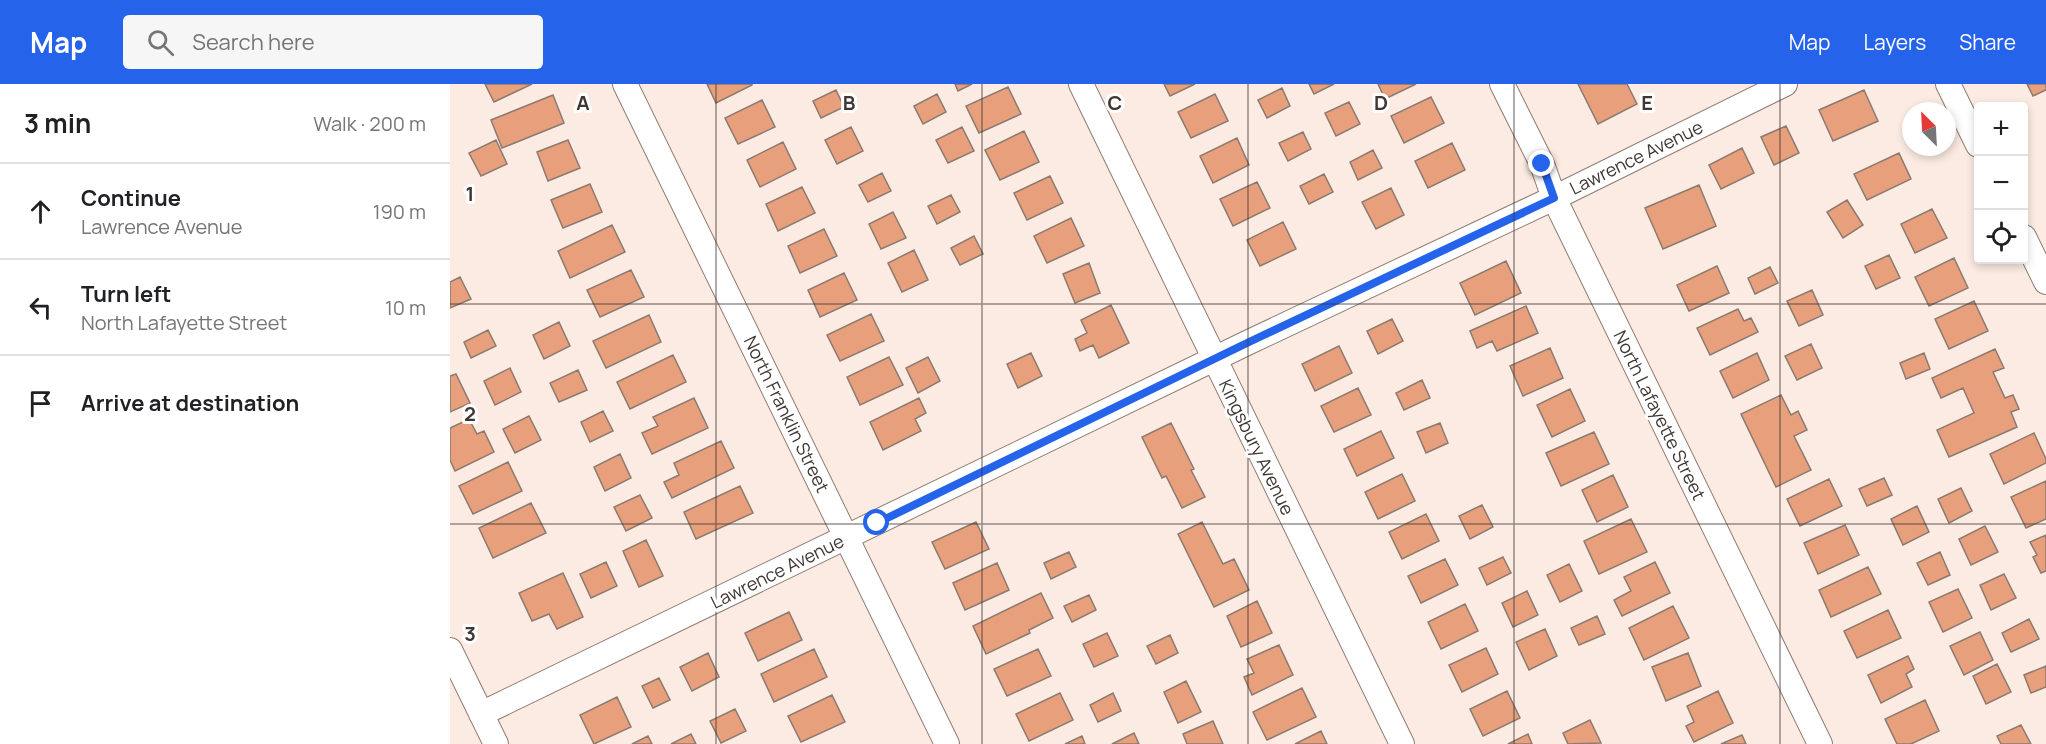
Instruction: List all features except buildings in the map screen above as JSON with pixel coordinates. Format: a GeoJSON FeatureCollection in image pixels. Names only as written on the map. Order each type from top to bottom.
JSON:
{"type":"FeatureCollection","features":[{"type":"Feature","properties":{"kind":"street","name":"North Franklin Street"},"geometry":{"type":"LineString","coordinates":[[626,84],[947,744]]}},
{"type":"Feature","properties":{"kind":"street","name":"Kingsbury Avenue"},"geometry":{"type":"LineString","coordinates":[[1081,84],[1402,744]]}},
{"type":"Feature","properties":{"kind":"street","name":"North Lafayette Street"},"geometry":{"type":"LineString","coordinates":[[1502,84],[1542,164],[1554,198],[1820,744]]}},
{"type":"Feature","properties":{"kind":"street","name":"Lawrence Avenue"},"geometry":{"type":"LineString","coordinates":[[481,714],[1247,343],[1554,198],[1785,84]]}},
{"type":"Feature","properties":{"kind":"street"},"geometry":{"type":"LineString","coordinates":[[1948,84],[1974,138]]}},
{"type":"Feature","properties":{"kind":"street"},"geometry":{"type":"LineString","coordinates":[[2028,245],[2046,282]]}},
{"type":"Feature","properties":{"kind":"street"},"geometry":{"type":"LineString","coordinates":[[450,650],[496,744]]}},
{"type":"Feature","properties":{"kind":"route"},"geometry":{"type":"LineString","coordinates":[[877,523],[1247,343],[1554,198],[1542,164]]}}]}
